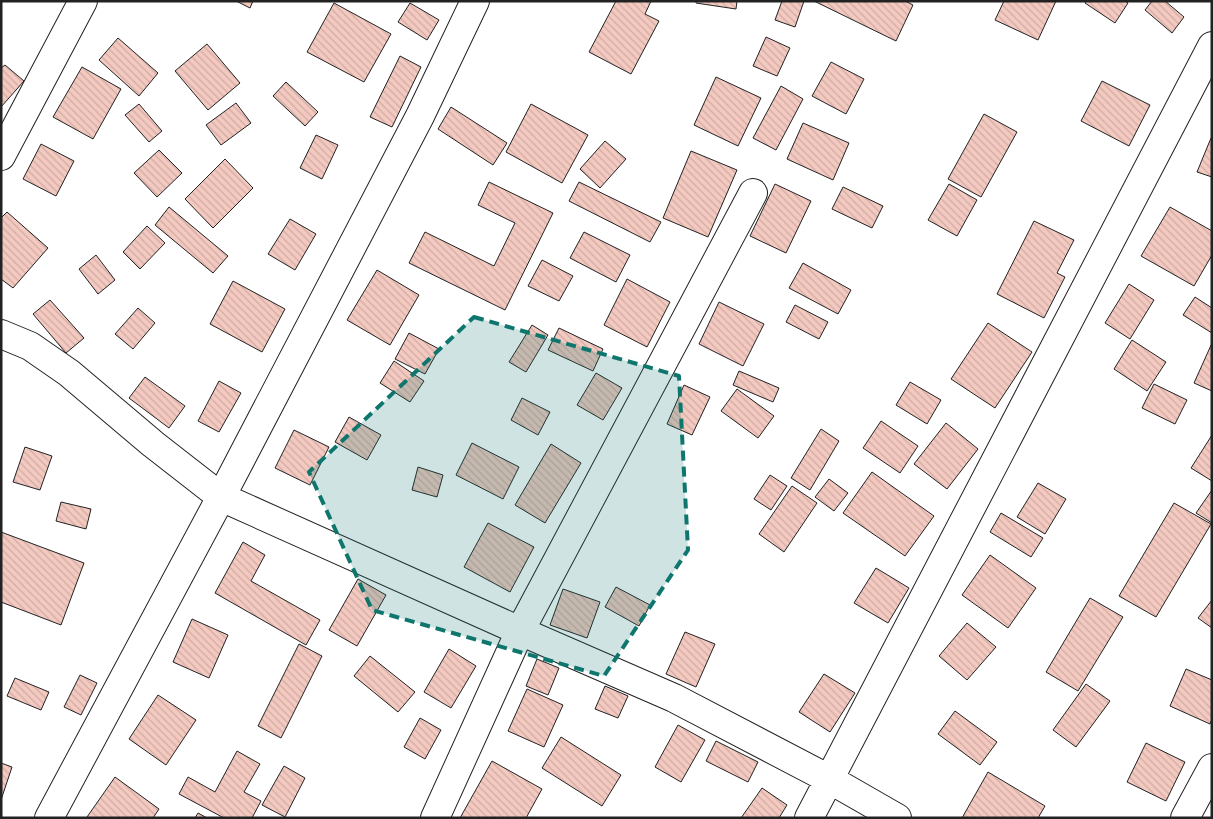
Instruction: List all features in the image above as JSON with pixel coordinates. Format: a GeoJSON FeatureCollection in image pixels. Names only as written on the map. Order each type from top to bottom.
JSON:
{"type":"FeatureCollection","features":[{"type":"Feature","properties":{"kind":"street"},"geometry":{"type":"LineString","coordinates":[[1,156],[83,1]]}},
{"type":"Feature","properties":{"kind":"street"},"geometry":{"type":"LineString","coordinates":[[49,818],[221,497],[420,116],[475,1]]}},
{"type":"Feature","properties":{"kind":"street"},"geometry":{"type":"LineString","coordinates":[[809,818],[1212,46]]}},
{"type":"Feature","properties":{"kind":"street"},"geometry":{"type":"LineString","coordinates":[[435,818],[520,631],[753,193]]}},
{"type":"Feature","properties":{"kind":"street"},"geometry":{"type":"LineString","coordinates":[[1,334],[30,346],[69,372],[153,444],[221,497],[674,698],[829,779],[897,818]]}},
{"type":"Feature","properties":{"kind":"street"},"geometry":{"type":"LineString","coordinates":[[1185,818],[1212,768]]}},
{"type":"Feature","properties":{"kind":"highlighted area"},"geometry":{"type":"Polygon","coordinates":[[[474,317],[679,376],[688,550],[604,676],[372,610],[309,472],[474,317]]]}},
{"type":"Feature","properties":{"kind":"building"},"geometry":{"type":"Polygon","coordinates":[[[236,1],[253,1],[250,8],[236,1]]]}},
{"type":"Feature","properties":{"kind":"building"},"geometry":{"type":"Polygon","coordinates":[[[616,1],[651,1],[645,14],[659,21],[631,74],[589,52],[616,1]]]}},
{"type":"Feature","properties":{"kind":"building"},"geometry":{"type":"Polygon","coordinates":[[[696,1],[737,1],[736,9],[696,3],[696,1]]]}},
{"type":"Feature","properties":{"kind":"building"},"geometry":{"type":"Polygon","coordinates":[[[782,1],[804,1],[795,27],[775,20],[782,1]]]}},
{"type":"Feature","properties":{"kind":"building"},"geometry":{"type":"Polygon","coordinates":[[[814,1],[905,1],[913,5],[896,41],[814,1]]]}},
{"type":"Feature","properties":{"kind":"building"},"geometry":{"type":"Polygon","coordinates":[[[1004,1],[1056,1],[1038,40],[995,20],[1004,1]]]}},
{"type":"Feature","properties":{"kind":"building"},"geometry":{"type":"Polygon","coordinates":[[[1086,1],[1125,1],[1128,3],[1115,23],[1085,3],[1086,1]]]}},
{"type":"Feature","properties":{"kind":"building"},"geometry":{"type":"Polygon","coordinates":[[[1152,1],[1165,1],[1184,17],[1172,33],[1145,10],[1152,1]]]}},
{"type":"Feature","properties":{"kind":"building"},"geometry":{"type":"Polygon","coordinates":[[[334,3],[391,34],[364,82],[307,52],[334,3]]]}},
{"type":"Feature","properties":{"kind":"building"},"geometry":{"type":"Polygon","coordinates":[[[410,3],[439,20],[427,40],[398,22],[410,3]]]}},
{"type":"Feature","properties":{"kind":"building"},"geometry":{"type":"Polygon","coordinates":[[[766,37],[790,48],[777,76],[753,66],[766,37]]]}},
{"type":"Feature","properties":{"kind":"building"},"geometry":{"type":"Polygon","coordinates":[[[118,38],[158,73],[139,96],[99,60],[118,38]]]}},
{"type":"Feature","properties":{"kind":"building"},"geometry":{"type":"Polygon","coordinates":[[[207,44],[240,83],[208,110],[175,71],[207,44]]]}},
{"type":"Feature","properties":{"kind":"building"},"geometry":{"type":"Polygon","coordinates":[[[400,56],[421,67],[392,127],[370,117],[400,56]]]}},
{"type":"Feature","properties":{"kind":"building"},"geometry":{"type":"Polygon","coordinates":[[[831,62],[864,79],[846,114],[812,96],[831,62]]]}},
{"type":"Feature","properties":{"kind":"building"},"geometry":{"type":"Polygon","coordinates":[[[5,65],[24,81],[1,107],[1,68],[5,65]]]}},
{"type":"Feature","properties":{"kind":"building"},"geometry":{"type":"Polygon","coordinates":[[[82,67],[121,89],[93,139],[53,117],[82,67]]]}},
{"type":"Feature","properties":{"kind":"building"},"geometry":{"type":"Polygon","coordinates":[[[716,77],[761,98],[738,146],[694,125],[716,77]]]}},
{"type":"Feature","properties":{"kind":"building"},"geometry":{"type":"Polygon","coordinates":[[[1102,81],[1150,105],[1129,146],[1081,121],[1102,81]]]}},
{"type":"Feature","properties":{"kind":"building"},"geometry":{"type":"Polygon","coordinates":[[[286,82],[318,112],[305,126],[273,96],[286,82]]]}},
{"type":"Feature","properties":{"kind":"building"},"geometry":{"type":"Polygon","coordinates":[[[781,86],[803,99],[776,150],[753,138],[781,86]]]}},
{"type":"Feature","properties":{"kind":"building"},"geometry":{"type":"Polygon","coordinates":[[[236,103],[251,123],[221,145],[206,125],[236,103]]]}},
{"type":"Feature","properties":{"kind":"building"},"geometry":{"type":"Polygon","coordinates":[[[139,104],[162,131],[149,142],[125,115],[139,104]]]}},
{"type":"Feature","properties":{"kind":"building"},"geometry":{"type":"Polygon","coordinates":[[[531,104],[588,135],[562,183],[506,152],[531,104]]]}},
{"type":"Feature","properties":{"kind":"building"},"geometry":{"type":"Polygon","coordinates":[[[451,107],[507,143],[493,165],[438,129],[451,107]]]}},
{"type":"Feature","properties":{"kind":"building"},"geometry":{"type":"Polygon","coordinates":[[[984,114],[1017,132],[981,197],[948,179],[984,114]]]}},
{"type":"Feature","properties":{"kind":"building"},"geometry":{"type":"Polygon","coordinates":[[[803,123],[849,143],[833,180],[787,159],[803,123]]]}},
{"type":"Feature","properties":{"kind":"building"},"geometry":{"type":"Polygon","coordinates":[[[316,135],[338,145],[322,179],[300,168],[316,135]]]}},
{"type":"Feature","properties":{"kind":"building"},"geometry":{"type":"Polygon","coordinates":[[[1212,138],[1212,177],[1197,172],[1212,138]]]}},
{"type":"Feature","properties":{"kind":"building"},"geometry":{"type":"Polygon","coordinates":[[[605,141],[626,159],[600,188],[580,169],[605,141]]]}},
{"type":"Feature","properties":{"kind":"building"},"geometry":{"type":"Polygon","coordinates":[[[41,144],[74,161],[56,196],[23,179],[41,144]]]}},
{"type":"Feature","properties":{"kind":"building"},"geometry":{"type":"Polygon","coordinates":[[[159,150],[182,173],[157,197],[134,173],[159,150]]]}},
{"type":"Feature","properties":{"kind":"building"},"geometry":{"type":"Polygon","coordinates":[[[691,151],[737,170],[708,237],[663,218],[691,151]]]}},
{"type":"Feature","properties":{"kind":"building"},"geometry":{"type":"Polygon","coordinates":[[[225,159],[253,188],[213,228],[185,199],[225,159]]]}},
{"type":"Feature","properties":{"kind":"building"},"geometry":{"type":"Polygon","coordinates":[[[489,182],[553,213],[505,310],[409,263],[425,232],[494,266],[515,223],[478,205],[489,182]]]}},
{"type":"Feature","properties":{"kind":"building"},"geometry":{"type":"Polygon","coordinates":[[[579,182],[661,222],[650,242],[569,201],[579,182]]]}},
{"type":"Feature","properties":{"kind":"building"},"geometry":{"type":"Polygon","coordinates":[[[775,184],[811,201],[786,253],[750,236],[775,184]]]}},
{"type":"Feature","properties":{"kind":"building"},"geometry":{"type":"Polygon","coordinates":[[[949,184],[977,200],[957,236],[928,220],[949,184]]]}},
{"type":"Feature","properties":{"kind":"building"},"geometry":{"type":"Polygon","coordinates":[[[843,187],[883,206],[872,228],[832,209],[843,187]]]}},
{"type":"Feature","properties":{"kind":"building"},"geometry":{"type":"Polygon","coordinates":[[[169,207],[228,256],[213,273],[155,225],[169,207]]]}},
{"type":"Feature","properties":{"kind":"building"},"geometry":{"type":"Polygon","coordinates":[[[1170,207],[1212,231],[1212,255],[1194,286],[1141,256],[1170,207]]]}},
{"type":"Feature","properties":{"kind":"building"},"geometry":{"type":"Polygon","coordinates":[[[7,212],[48,248],[13,288],[1,279],[1,218],[7,212]]]}},
{"type":"Feature","properties":{"kind":"building"},"geometry":{"type":"Polygon","coordinates":[[[290,219],[316,234],[295,270],[268,254],[290,219]]]}},
{"type":"Feature","properties":{"kind":"building"},"geometry":{"type":"Polygon","coordinates":[[[1034,221],[1074,240],[1057,273],[1065,277],[1044,318],[997,294],[1034,221]]]}},
{"type":"Feature","properties":{"kind":"building"},"geometry":{"type":"Polygon","coordinates":[[[147,226],[165,243],[140,269],[123,252],[147,226]]]}},
{"type":"Feature","properties":{"kind":"building"},"geometry":{"type":"Polygon","coordinates":[[[584,232],[630,255],[616,282],[570,258],[584,232]]]}},
{"type":"Feature","properties":{"kind":"building"},"geometry":{"type":"Polygon","coordinates":[[[96,255],[115,280],[98,294],[79,269],[96,255]]]}},
{"type":"Feature","properties":{"kind":"building"},"geometry":{"type":"Polygon","coordinates":[[[542,260],[573,276],[559,301],[528,286],[542,260]]]}},
{"type":"Feature","properties":{"kind":"building"},"geometry":{"type":"Polygon","coordinates":[[[803,263],[851,290],[838,314],[789,288],[803,263]]]}},
{"type":"Feature","properties":{"kind":"building"},"geometry":{"type":"Polygon","coordinates":[[[377,270],[419,295],[390,345],[347,320],[377,270]]]}},
{"type":"Feature","properties":{"kind":"building"},"geometry":{"type":"Polygon","coordinates":[[[627,279],[670,302],[647,347],[604,325],[627,279]]]}},
{"type":"Feature","properties":{"kind":"building"},"geometry":{"type":"Polygon","coordinates":[[[233,281],[285,309],[262,352],[210,324],[233,281]]]}},
{"type":"Feature","properties":{"kind":"building"},"geometry":{"type":"Polygon","coordinates":[[[1129,284],[1154,300],[1130,339],[1105,323],[1129,284]]]}},
{"type":"Feature","properties":{"kind":"building"},"geometry":{"type":"Polygon","coordinates":[[[1195,297],[1212,308],[1212,333],[1183,315],[1195,297]]]}},
{"type":"Feature","properties":{"kind":"building"},"geometry":{"type":"Polygon","coordinates":[[[50,300],[84,338],[66,353],[33,314],[50,300]]]}},
{"type":"Feature","properties":{"kind":"building"},"geometry":{"type":"Polygon","coordinates":[[[719,302],[764,324],[743,366],[699,344],[719,302]]]}},
{"type":"Feature","properties":{"kind":"building"},"geometry":{"type":"Polygon","coordinates":[[[795,305],[828,322],[819,339],[786,322],[795,305]]]}},
{"type":"Feature","properties":{"kind":"building"},"geometry":{"type":"Polygon","coordinates":[[[138,308],[155,323],[133,349],[115,334],[138,308]]]}},
{"type":"Feature","properties":{"kind":"building"},"geometry":{"type":"Polygon","coordinates":[[[988,323],[1032,352],[995,408],[951,379],[988,323]]]}},
{"type":"Feature","properties":{"kind":"building"},"geometry":{"type":"Polygon","coordinates":[[[532,325],[548,335],[526,372],[509,362],[532,325]]]}},
{"type":"Feature","properties":{"kind":"building"},"geometry":{"type":"Polygon","coordinates":[[[559,328],[603,349],[593,371],[548,350],[559,328]]]}},
{"type":"Feature","properties":{"kind":"building"},"geometry":{"type":"Polygon","coordinates":[[[409,333],[439,349],[425,374],[395,359],[409,333]]]}},
{"type":"Feature","properties":{"kind":"building"},"geometry":{"type":"Polygon","coordinates":[[[1132,340],[1166,362],[1147,391],[1114,369],[1132,340]]]}},
{"type":"Feature","properties":{"kind":"building"},"geometry":{"type":"Polygon","coordinates":[[[1212,343],[1212,391],[1194,383],[1212,343]]]}},
{"type":"Feature","properties":{"kind":"building"},"geometry":{"type":"Polygon","coordinates":[[[394,361],[424,381],[410,402],[380,383],[394,361]]]}},
{"type":"Feature","properties":{"kind":"building"},"geometry":{"type":"Polygon","coordinates":[[[739,371],[779,388],[773,402],[733,385],[739,371]]]}},
{"type":"Feature","properties":{"kind":"building"},"geometry":{"type":"Polygon","coordinates":[[[596,373],[622,388],[603,420],[577,405],[596,373]]]}},
{"type":"Feature","properties":{"kind":"building"},"geometry":{"type":"Polygon","coordinates":[[[145,377],[185,406],[169,428],[129,398],[145,377]]]}},
{"type":"Feature","properties":{"kind":"building"},"geometry":{"type":"Polygon","coordinates":[[[219,381],[241,393],[219,432],[198,421],[219,381]]]}},
{"type":"Feature","properties":{"kind":"building"},"geometry":{"type":"Polygon","coordinates":[[[910,382],[941,400],[927,424],[896,405],[910,382]]]}},
{"type":"Feature","properties":{"kind":"building"},"geometry":{"type":"Polygon","coordinates":[[[1154,384],[1187,400],[1175,424],[1142,408],[1154,384]]]}},
{"type":"Feature","properties":{"kind":"building"},"geometry":{"type":"Polygon","coordinates":[[[684,385],[710,397],[692,435],[667,424],[684,385]]]}},
{"type":"Feature","properties":{"kind":"building"},"geometry":{"type":"Polygon","coordinates":[[[737,389],[774,416],[758,438],[721,411],[737,389]]]}},
{"type":"Feature","properties":{"kind":"building"},"geometry":{"type":"Polygon","coordinates":[[[522,398],[550,412],[538,435],[511,420],[522,398]]]}},
{"type":"Feature","properties":{"kind":"building"},"geometry":{"type":"Polygon","coordinates":[[[349,417],[381,435],[367,460],[335,442],[349,417]]]}},
{"type":"Feature","properties":{"kind":"building"},"geometry":{"type":"Polygon","coordinates":[[[881,421],[918,446],[900,473],[863,448],[881,421]]]}},
{"type":"Feature","properties":{"kind":"building"},"geometry":{"type":"Polygon","coordinates":[[[946,423],[978,449],[947,489],[914,464],[946,423]]]}},
{"type":"Feature","properties":{"kind":"building"},"geometry":{"type":"Polygon","coordinates":[[[821,429],[839,441],[810,490],[791,478],[821,429]]]}},
{"type":"Feature","properties":{"kind":"building"},"geometry":{"type":"Polygon","coordinates":[[[294,430],[329,447],[310,485],[275,468],[294,430]]]}},
{"type":"Feature","properties":{"kind":"building"},"geometry":{"type":"Polygon","coordinates":[[[1212,435],[1212,481],[1191,468],[1212,435]]]}},
{"type":"Feature","properties":{"kind":"building"},"geometry":{"type":"Polygon","coordinates":[[[472,443],[519,467],[503,499],[456,475],[472,443]]]}},
{"type":"Feature","properties":{"kind":"building"},"geometry":{"type":"Polygon","coordinates":[[[551,444],[581,463],[545,523],[515,505],[551,444]]]}},
{"type":"Feature","properties":{"kind":"building"},"geometry":{"type":"Polygon","coordinates":[[[25,447],[52,456],[40,490],[13,482],[25,447]]]}},
{"type":"Feature","properties":{"kind":"building"},"geometry":{"type":"Polygon","coordinates":[[[418,467],[443,475],[437,497],[412,490],[418,467]]]}},
{"type":"Feature","properties":{"kind":"building"},"geometry":{"type":"Polygon","coordinates":[[[872,472],[934,516],[905,556],[843,513],[872,472]]]}},
{"type":"Feature","properties":{"kind":"building"},"geometry":{"type":"Polygon","coordinates":[[[770,475],[787,486],[771,510],[754,499],[770,475]]]}},
{"type":"Feature","properties":{"kind":"building"},"geometry":{"type":"Polygon","coordinates":[[[829,479],[848,493],[834,511],[815,497],[829,479]]]}},
{"type":"Feature","properties":{"kind":"building"},"geometry":{"type":"Polygon","coordinates":[[[1038,483],[1066,499],[1045,534],[1017,517],[1038,483]]]}},
{"type":"Feature","properties":{"kind":"building"},"geometry":{"type":"Polygon","coordinates":[[[792,486],[817,503],[784,552],[759,534],[792,486]]]}},
{"type":"Feature","properties":{"kind":"building"},"geometry":{"type":"Polygon","coordinates":[[[1212,490],[1212,523],[1196,513],[1212,490]]]}},
{"type":"Feature","properties":{"kind":"building"},"geometry":{"type":"Polygon","coordinates":[[[61,502],[91,509],[86,529],[56,521],[61,502]]]}},
{"type":"Feature","properties":{"kind":"building"},"geometry":{"type":"Polygon","coordinates":[[[1174,503],[1211,524],[1156,617],[1119,596],[1174,503]]]}},
{"type":"Feature","properties":{"kind":"building"},"geometry":{"type":"Polygon","coordinates":[[[1001,513],[1043,538],[1031,557],[990,532],[1001,513]]]}},
{"type":"Feature","properties":{"kind":"building"},"geometry":{"type":"Polygon","coordinates":[[[488,523],[534,547],[510,592],[464,567],[488,523]]]}},
{"type":"Feature","properties":{"kind":"building"},"geometry":{"type":"Polygon","coordinates":[[[1,532],[84,563],[61,625],[1,602],[1,532]]]}},
{"type":"Feature","properties":{"kind":"building"},"geometry":{"type":"Polygon","coordinates":[[[243,542],[265,555],[251,581],[320,620],[306,645],[215,593],[243,542]]]}},
{"type":"Feature","properties":{"kind":"building"},"geometry":{"type":"Polygon","coordinates":[[[990,555],[1036,588],[1008,628],[962,595],[990,555]]]}},
{"type":"Feature","properties":{"kind":"building"},"geometry":{"type":"Polygon","coordinates":[[[876,568],[909,588],[888,623],[854,603],[876,568]]]}},
{"type":"Feature","properties":{"kind":"building"},"geometry":{"type":"Polygon","coordinates":[[[358,579],[386,595],[357,646],[329,630],[358,579]]]}},
{"type":"Feature","properties":{"kind":"building"},"geometry":{"type":"Polygon","coordinates":[[[616,587],[650,605],[639,626],[605,607],[616,587]]]}},
{"type":"Feature","properties":{"kind":"building"},"geometry":{"type":"Polygon","coordinates":[[[563,589],[600,602],[587,638],[550,625],[563,589]]]}},
{"type":"Feature","properties":{"kind":"building"},"geometry":{"type":"Polygon","coordinates":[[[1090,598],[1123,617],[1078,691],[1046,672],[1090,598]]]}},
{"type":"Feature","properties":{"kind":"building"},"geometry":{"type":"Polygon","coordinates":[[[1212,600],[1212,628],[1198,618],[1212,600]]]}},
{"type":"Feature","properties":{"kind":"building"},"geometry":{"type":"Polygon","coordinates":[[[192,619],[228,635],[209,678],[173,662],[192,619]]]}},
{"type":"Feature","properties":{"kind":"building"},"geometry":{"type":"Polygon","coordinates":[[[967,623],[996,647],[967,680],[939,656],[967,623]]]}},
{"type":"Feature","properties":{"kind":"building"},"geometry":{"type":"Polygon","coordinates":[[[685,632],[715,644],[696,687],[666,674],[685,632]]]}},
{"type":"Feature","properties":{"kind":"building"},"geometry":{"type":"Polygon","coordinates":[[[299,644],[322,656],[281,738],[258,726],[299,644]]]}},
{"type":"Feature","properties":{"kind":"building"},"geometry":{"type":"Polygon","coordinates":[[[449,649],[476,666],[451,708],[424,692],[449,649]]]}},
{"type":"Feature","properties":{"kind":"building"},"geometry":{"type":"Polygon","coordinates":[[[370,656],[415,692],[398,712],[354,676],[370,656]]]}},
{"type":"Feature","properties":{"kind":"building"},"geometry":{"type":"Polygon","coordinates":[[[537,659],[559,668],[548,695],[526,686],[537,659]]]}},
{"type":"Feature","properties":{"kind":"building"},"geometry":{"type":"Polygon","coordinates":[[[1186,669],[1212,680],[1212,719],[1210,724],[1170,706],[1186,669]]]}},
{"type":"Feature","properties":{"kind":"building"},"geometry":{"type":"Polygon","coordinates":[[[824,674],[855,693],[830,732],[799,712],[824,674]]]}},
{"type":"Feature","properties":{"kind":"building"},"geometry":{"type":"Polygon","coordinates":[[[80,675],[97,683],[81,715],[64,707],[80,675]]]}},
{"type":"Feature","properties":{"kind":"building"},"geometry":{"type":"Polygon","coordinates":[[[15,678],[49,692],[41,710],[7,696],[15,678]]]}},
{"type":"Feature","properties":{"kind":"building"},"geometry":{"type":"Polygon","coordinates":[[[1086,684],[1110,701],[1076,747],[1053,730],[1086,684]]]}},
{"type":"Feature","properties":{"kind":"building"},"geometry":{"type":"Polygon","coordinates":[[[605,686],[628,696],[618,718],[595,709],[605,686]]]}},
{"type":"Feature","properties":{"kind":"building"},"geometry":{"type":"Polygon","coordinates":[[[527,689],[563,705],[544,747],[508,731],[527,689]]]}},
{"type":"Feature","properties":{"kind":"building"},"geometry":{"type":"Polygon","coordinates":[[[158,695],[196,720],[166,765],[129,739],[158,695]]]}},
{"type":"Feature","properties":{"kind":"building"},"geometry":{"type":"Polygon","coordinates":[[[955,711],[997,742],[980,765],[938,734],[955,711]]]}},
{"type":"Feature","properties":{"kind":"building"},"geometry":{"type":"Polygon","coordinates":[[[420,718],[441,730],[425,759],[404,747],[420,718]]]}},
{"type":"Feature","properties":{"kind":"building"},"geometry":{"type":"Polygon","coordinates":[[[678,725],[705,740],[681,782],[655,767],[678,725]]]}},
{"type":"Feature","properties":{"kind":"building"},"geometry":{"type":"Polygon","coordinates":[[[561,737],[621,775],[602,806],[542,768],[561,737]]]}},
{"type":"Feature","properties":{"kind":"building"},"geometry":{"type":"Polygon","coordinates":[[[716,741],[758,762],[748,782],[706,761],[716,741]]]}},
{"type":"Feature","properties":{"kind":"building"},"geometry":{"type":"Polygon","coordinates":[[[1146,743],[1185,762],[1166,801],[1127,782],[1146,743]]]}},
{"type":"Feature","properties":{"kind":"building"},"geometry":{"type":"Polygon","coordinates":[[[237,751],[260,764],[244,792],[261,801],[252,818],[224,818],[179,794],[188,777],[215,792],[237,751]]]}},
{"type":"Feature","properties":{"kind":"building"},"geometry":{"type":"Polygon","coordinates":[[[492,761],[542,789],[526,818],[460,818],[492,761]]]}},
{"type":"Feature","properties":{"kind":"building"},"geometry":{"type":"Polygon","coordinates":[[[1,763],[12,767],[1,800],[1,763]]]}},
{"type":"Feature","properties":{"kind":"building"},"geometry":{"type":"Polygon","coordinates":[[[284,766],[305,778],[285,817],[262,805],[284,766]]]}},
{"type":"Feature","properties":{"kind":"building"},"geometry":{"type":"Polygon","coordinates":[[[988,772],[1045,806],[1038,818],[962,818],[988,772]]]}},
{"type":"Feature","properties":{"kind":"building"},"geometry":{"type":"Polygon","coordinates":[[[115,777],[159,809],[153,818],[87,817],[115,777]]]}},
{"type":"Feature","properties":{"kind":"building"},"geometry":{"type":"Polygon","coordinates":[[[762,788],[787,805],[779,818],[741,818],[762,788]]]}},
{"type":"Feature","properties":{"kind":"building"},"geometry":{"type":"Polygon","coordinates":[[[198,813],[207,818],[195,818],[198,813]]]}}]}
